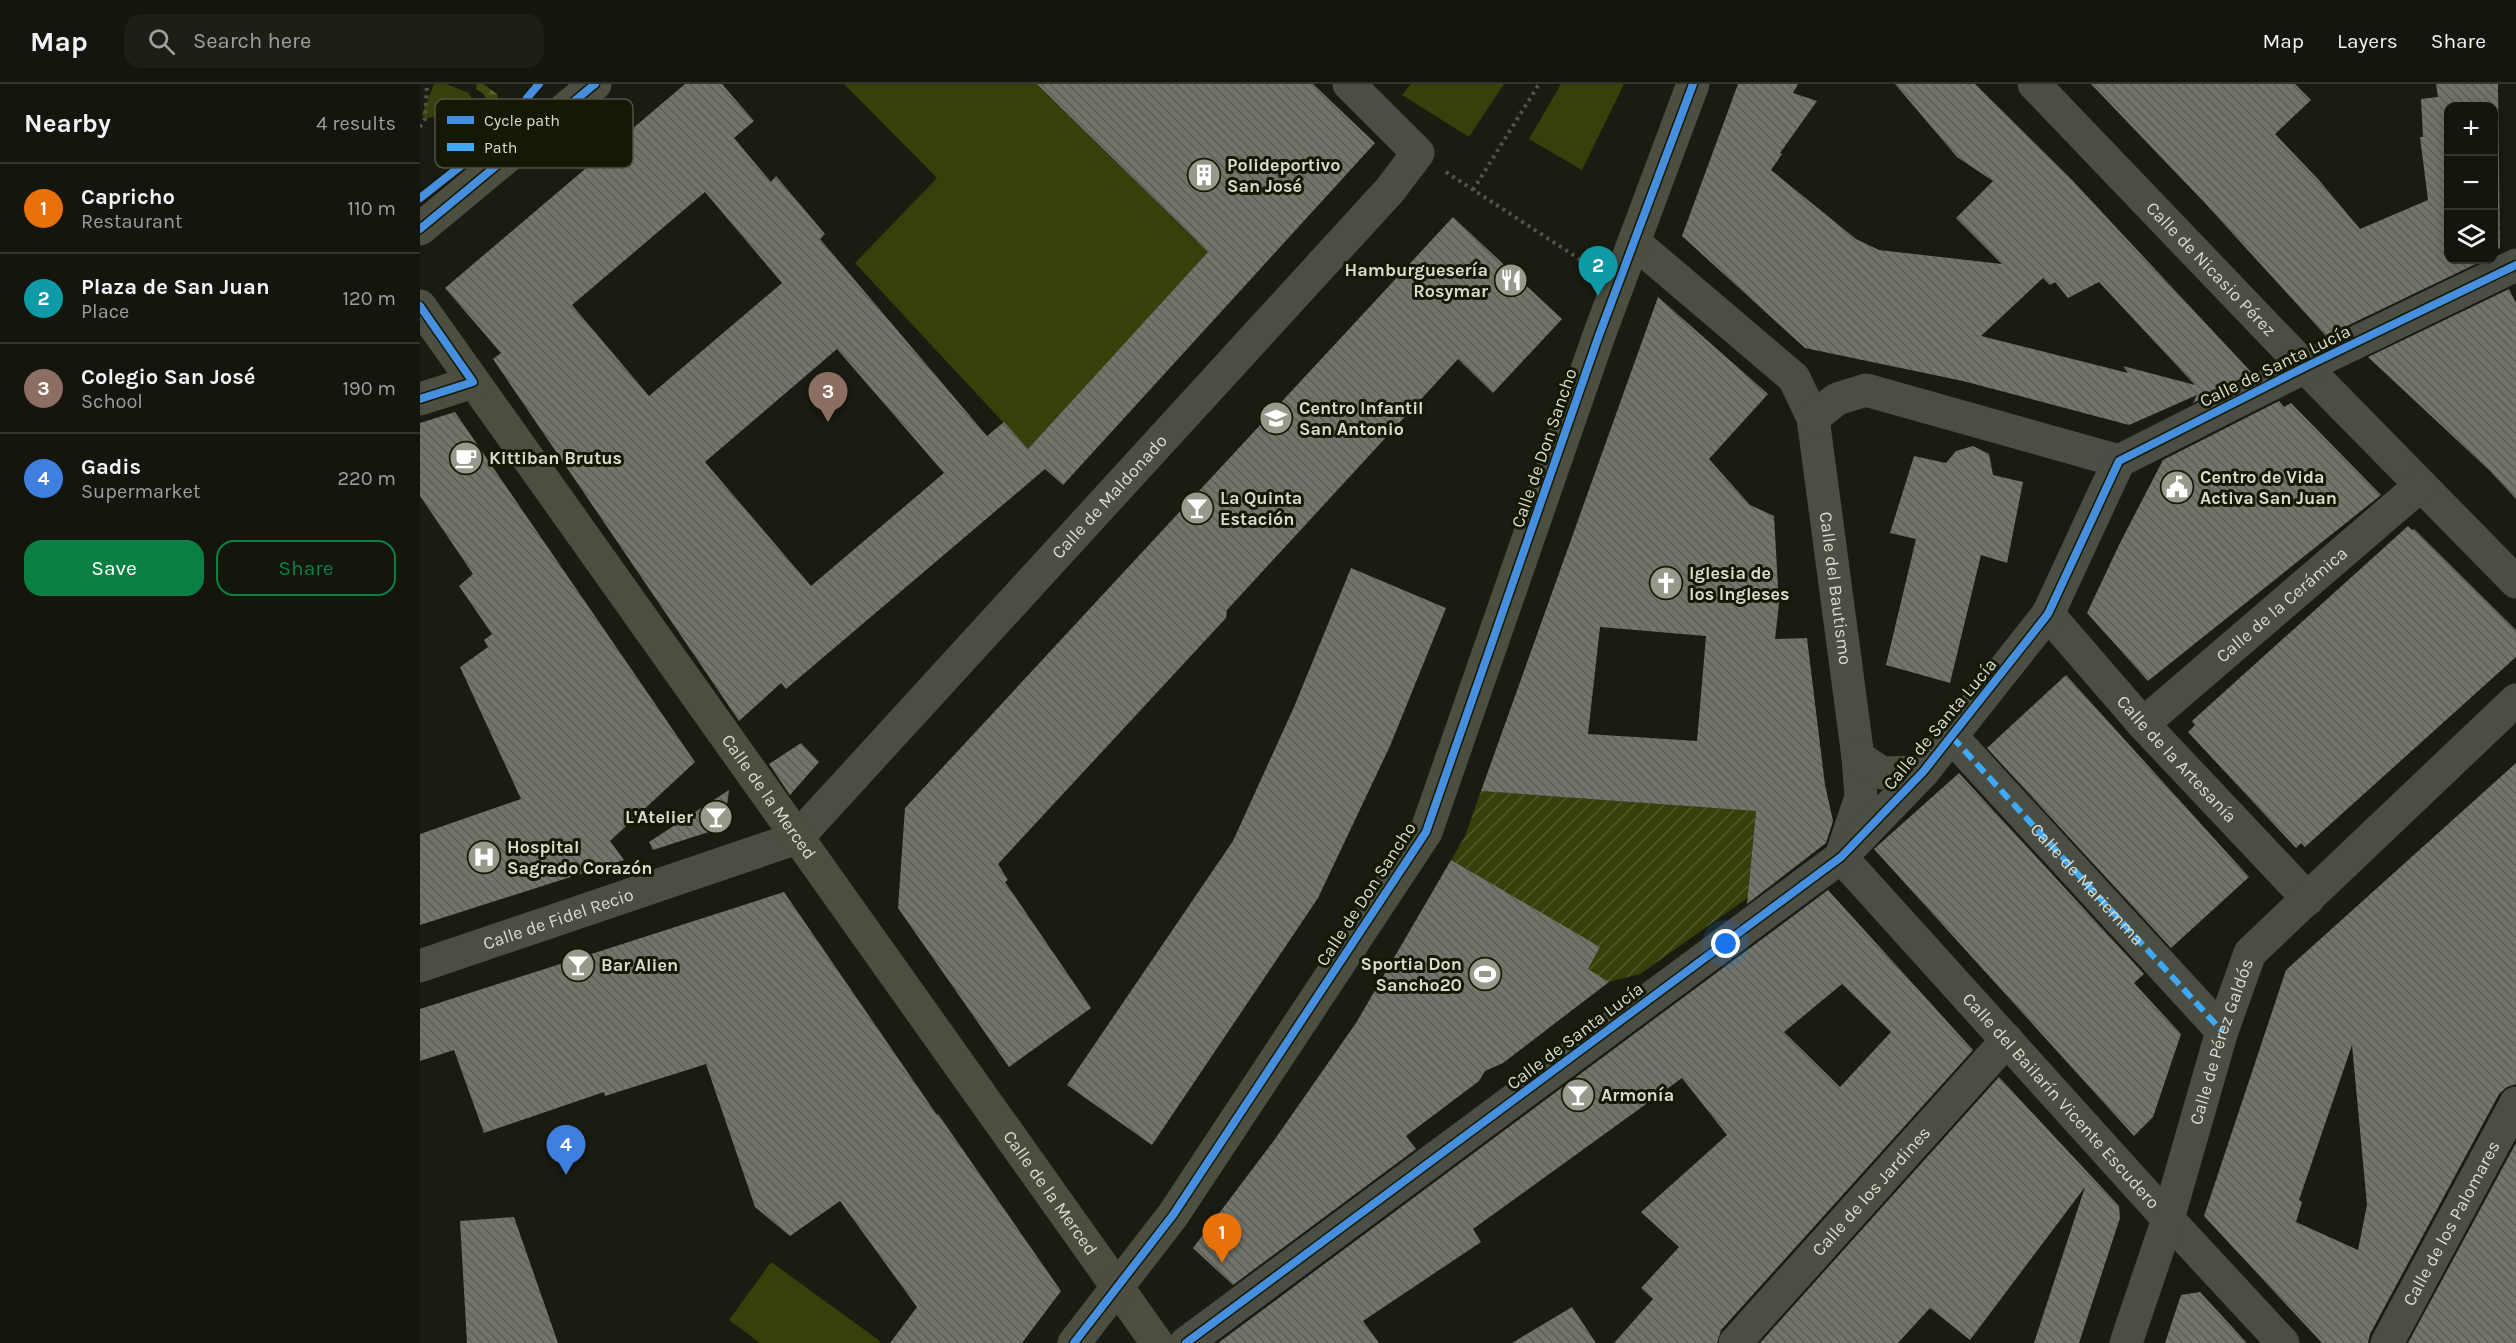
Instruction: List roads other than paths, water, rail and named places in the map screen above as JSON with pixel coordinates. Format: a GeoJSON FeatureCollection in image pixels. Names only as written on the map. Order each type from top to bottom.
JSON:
{"type":"FeatureCollection","features":[{"type":"Feature","properties":{"kind":"street"},"geometry":{"type":"LineString","coordinates":[[577,99],[595,84]]}},
{"type":"Feature","properties":{"kind":"street","name":"Calle de Maldonado"},"geometry":{"type":"LineString","coordinates":[[797,838],[1382,199],[1418,153],[1349,84]]}},
{"type":"Feature","properties":{"kind":"street","name":"Calle de Don Sancho"},"geometry":{"type":"LineString","coordinates":[[1074,1343],[1173,1215],[1426,832],[1598,338],[1693,84]]}},
{"type":"Feature","properties":{"kind":"street","name":"Calle de Nicasio Pérez"},"geometry":{"type":"LineString","coordinates":[[2034,84],[2305,367],[2516,582]]}},
{"type":"Feature","properties":{"kind":"street"},"geometry":{"type":"LineString","coordinates":[[420,229],[493,168]]}},
{"type":"Feature","properties":{"kind":"street","name":"Calle del Bautismo"},"geometry":{"type":"LineString","coordinates":[[1634,242],[1794,378],[1813,418],[1858,757],[1861,797],[1841,856]]}},
{"type":"Feature","properties":{"kind":"street","name":"Calle de Santa Lucía"},"geometry":{"type":"LineString","coordinates":[[1186,1343],[1841,856],[1923,772],[2048,614],[2119,461],[2305,367],[2516,265]]}},
{"type":"Feature","properties":{"kind":"street","name":"Calle de la Merced"},"geometry":{"type":"LineString","coordinates":[[420,306],[1157,1343]]}},
{"type":"Feature","properties":{"kind":"street"},"geometry":{"type":"LineString","coordinates":[[420,399],[473,382]]}},
{"type":"Feature","properties":{"kind":"street"},"geometry":{"type":"LineString","coordinates":[[1813,418],[1837,399],[1866,390],[2119,461]]}},
{"type":"Feature","properties":{"kind":"street","name":"Calle de la Cerámica"},"geometry":{"type":"LineString","coordinates":[[2143,723],[2421,485]]}},
{"type":"Feature","properties":{"kind":"street","name":"Calle de la Artesanía"},"geometry":{"type":"LineString","coordinates":[[2048,614],[2143,723],[2307,899]]}},
{"type":"Feature","properties":{"kind":"street","name":"Calle de Pérez Galdós"},"geometry":{"type":"LineString","coordinates":[[2126,1343],[2168,1220],[2222,1031],[2250,953],[2516,700]]}},
{"type":"Feature","properties":{"kind":"street","name":"Calle de Mariemma"},"geometry":{"type":"LineString","coordinates":[[1952,737],[2222,1031]]}},
{"type":"Feature","properties":{"kind":"street"},"geometry":{"type":"LineString","coordinates":[[1858,757],[1882,773],[1923,772]]}},
{"type":"Feature","properties":{"kind":"street","name":"Calle de Fidel Recio"},"geometry":{"type":"LineString","coordinates":[[420,966],[797,838]]}},
{"type":"Feature","properties":{"kind":"street","name":"Calle del Bailarín Vicente Escudero"},"geometry":{"type":"LineString","coordinates":[[1841,856],[2168,1220],[2283,1343]]}},
{"type":"Feature","properties":{"kind":"street","name":"Calle de los Jardines"},"geometry":{"type":"LineString","coordinates":[[1735,1343],[2007,1040]]}},
{"type":"Feature","properties":{"kind":"street","name":"Calle de los Palomares"},"geometry":{"type":"LineString","coordinates":[[2387,1343],[2516,1103]]}},
{"type":"Feature","properties":{"kind":"place","name":"Polideportivo San José"},"geometry":{"type":"Point","coordinates":[1204,175]}},
{"type":"Feature","properties":{"kind":"place","name":"Hamburguesería Rosymar"},"geometry":{"type":"Point","coordinates":[1511,280]}},
{"type":"Feature","properties":{"kind":"place","name":"Plaza de San Juan"},"geometry":{"type":"Point","coordinates":[1598,296]}},
{"type":"Feature","properties":{"kind":"place","name":"Centro Infantil San Antonio"},"geometry":{"type":"Point","coordinates":[1276,418]}},
{"type":"Feature","properties":{"kind":"place","name":"Colegio San José"},"geometry":{"type":"Point","coordinates":[828,422]}},
{"type":"Feature","properties":{"kind":"place","name":"Kittiban Brutus"},"geometry":{"type":"Point","coordinates":[466,458]}},
{"type":"Feature","properties":{"kind":"place","name":"Centro de Vida Activa San Juan"},"geometry":{"type":"Point","coordinates":[2177,487]}},
{"type":"Feature","properties":{"kind":"place","name":"La Quinta Estación"},"geometry":{"type":"Point","coordinates":[1197,508]}},
{"type":"Feature","properties":{"kind":"place","name":"Iglesia de los Ingleses"},"geometry":{"type":"Point","coordinates":[1666,583]}},
{"type":"Feature","properties":{"kind":"place","name":"L'Atelier"},"geometry":{"type":"Point","coordinates":[716,817]}},
{"type":"Feature","properties":{"kind":"place","name":"Hospital Sagrado Corazón"},"geometry":{"type":"Point","coordinates":[484,857]}},
{"type":"Feature","properties":{"kind":"place","name":"Bar Alien"},"geometry":{"type":"Point","coordinates":[578,965]}},
{"type":"Feature","properties":{"kind":"place","name":"Sportia Don Sancho20"},"geometry":{"type":"Point","coordinates":[1485,974]}},
{"type":"Feature","properties":{"kind":"place","name":"Armonía"},"geometry":{"type":"Point","coordinates":[1578,1095]}},
{"type":"Feature","properties":{"kind":"place","name":"Gadis"},"geometry":{"type":"Point","coordinates":[566,1175]}},
{"type":"Feature","properties":{"kind":"place","name":"Capricho"},"geometry":{"type":"Point","coordinates":[1222,1263]}}]}
